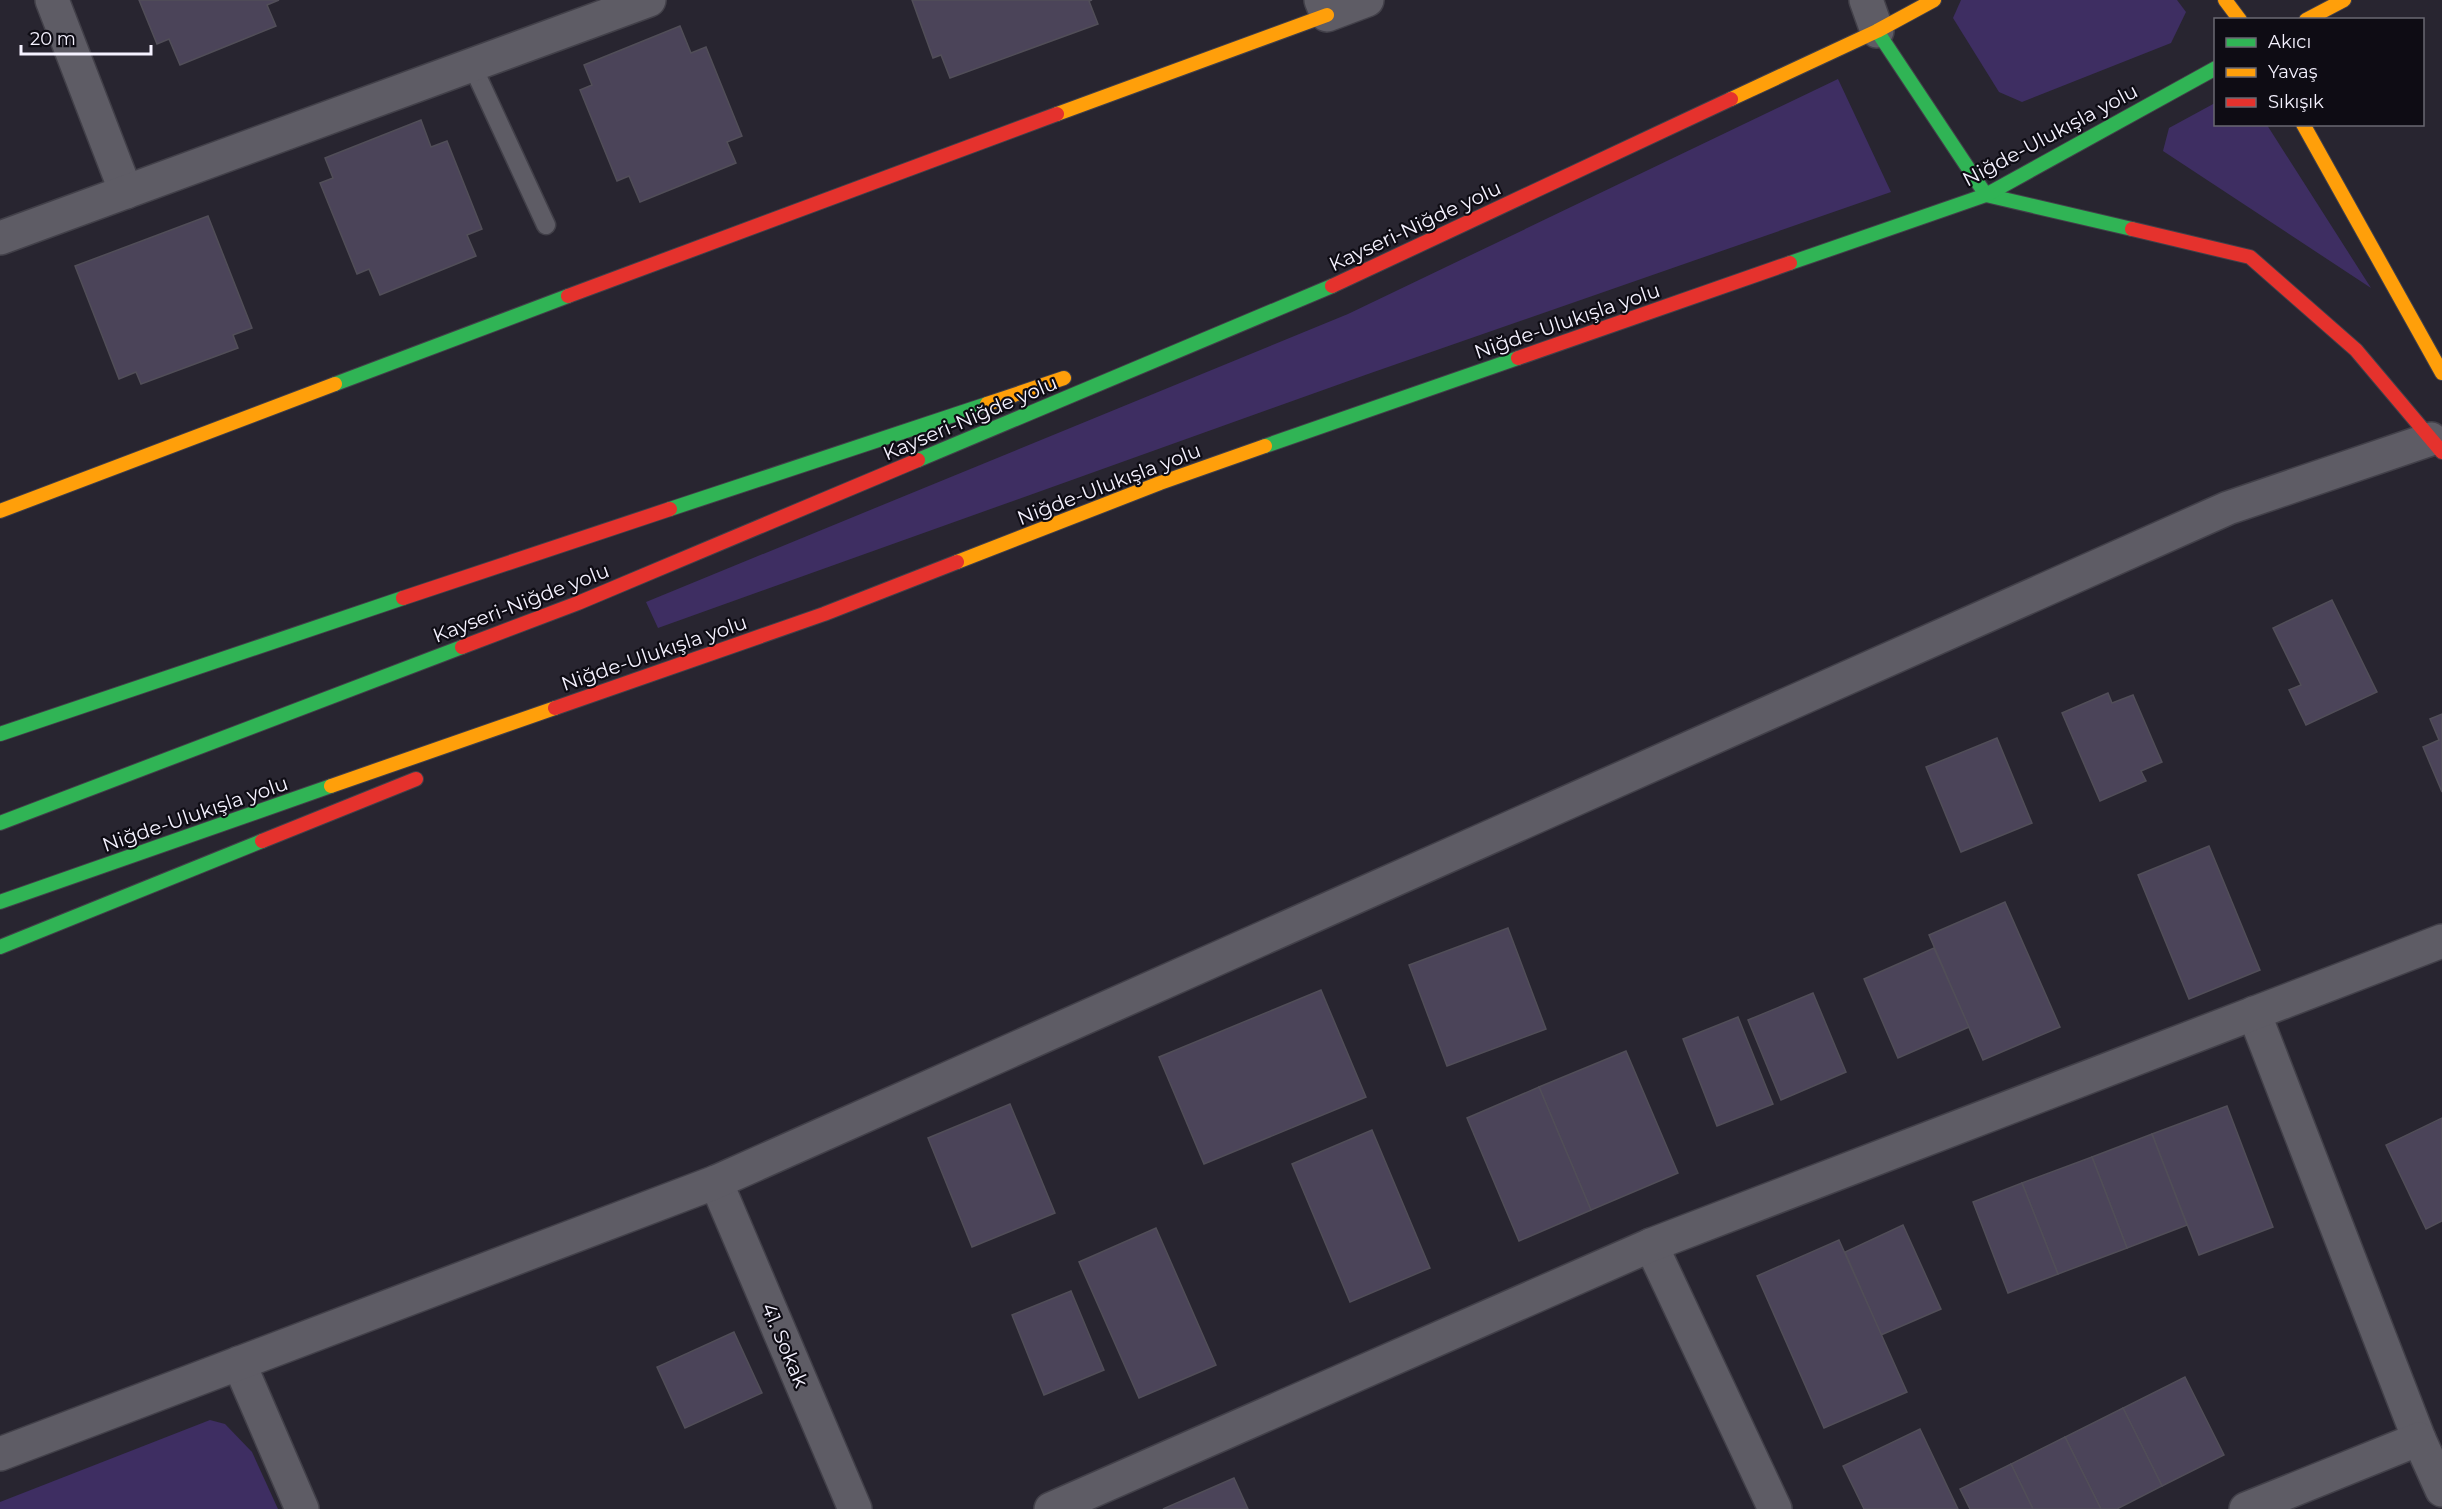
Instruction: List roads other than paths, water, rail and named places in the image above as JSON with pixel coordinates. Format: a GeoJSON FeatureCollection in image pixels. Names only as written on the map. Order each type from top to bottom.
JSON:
{"type":"FeatureCollection","features":[{"type":"Feature","properties":{"kind":"main road","name":"Kayseri-Niğde yolu"},"geometry":{"type":"LineString","coordinates":[[0,823],[578,603],[1313,295],[1877,30],[1934,0]]}},
{"type":"Feature","properties":{"kind":"main road"},"geometry":{"type":"LineString","coordinates":[[2225,0],[2238,18]]}},
{"type":"Feature","properties":{"kind":"main road"},"geometry":{"type":"LineString","coordinates":[[2310,18],[2344,0]]}},
{"type":"Feature","properties":{"kind":"main road"},"geometry":{"type":"LineString","coordinates":[[0,512],[1324,8]]}},
{"type":"Feature","properties":{"kind":"main road"},"geometry":{"type":"LineString","coordinates":[[1877,30],[1986,195],[2250,257],[2356,350],[2436,446]]}},
{"type":"Feature","properties":{"kind":"main road","name":"Niğde-Ulukışla yolu"},"geometry":{"type":"LineString","coordinates":[[0,902],[824,614],[1160,483],[1986,195],[2214,69]]}},
{"type":"Feature","properties":{"kind":"main road"},"geometry":{"type":"LineString","coordinates":[[2304,126],[2442,374]]}},
{"type":"Feature","properties":{"kind":"main road"},"geometry":{"type":"LineString","coordinates":[[1132,355],[1313,295]]}},
{"type":"Feature","properties":{"kind":"main road"},"geometry":{"type":"LineString","coordinates":[[0,734],[148,682],[1076,374]]}},
{"type":"Feature","properties":{"kind":"main road"},"geometry":{"type":"LineString","coordinates":[[561,721],[824,614]]}},
{"type":"Feature","properties":{"kind":"main road"},"geometry":{"type":"LineString","coordinates":[[0,947],[429,774]]}},
{"type":"Feature","properties":{"kind":"street"},"geometry":{"type":"LineString","coordinates":[[52,0],[126,192]]}},
{"type":"Feature","properties":{"kind":"street"},"geometry":{"type":"LineString","coordinates":[[0,238],[649,0]]}},
{"type":"Feature","properties":{"kind":"street"},"geometry":{"type":"LineString","coordinates":[[1324,8],[1368,0]]}},
{"type":"Feature","properties":{"kind":"street"},"geometry":{"type":"LineString","coordinates":[[1866,0],[1877,30]]}},
{"type":"Feature","properties":{"kind":"street"},"geometry":{"type":"LineString","coordinates":[[0,1454],[716,1182],[2228,508],[2436,446]]}},
{"type":"Feature","properties":{"kind":"street"},"geometry":{"type":"LineString","coordinates":[[1051,1509],[1651,1245],[2442,941]]}},
{"type":"Feature","properties":{"kind":"street"},"geometry":{"type":"LineString","coordinates":[[2254,1013],[2419,1439],[2442,1490]]}},
{"type":"Feature","properties":{"kind":"street","name":"41. Sokak"},"geometry":{"type":"LineString","coordinates":[[716,1182],[855,1509]]}},
{"type":"Feature","properties":{"kind":"street"},"geometry":{"type":"LineString","coordinates":[[1651,1245],[1775,1509]]}},
{"type":"Feature","properties":{"kind":"street"},"geometry":{"type":"LineString","coordinates":[[239,1363],[302,1509]]}},
{"type":"Feature","properties":{"kind":"street"},"geometry":{"type":"LineString","coordinates":[[2246,1509],[2419,1439]]}},
{"type":"Feature","properties":{"kind":"lane"},"geometry":{"type":"LineString","coordinates":[[472,65],[546,225]]}}]}
